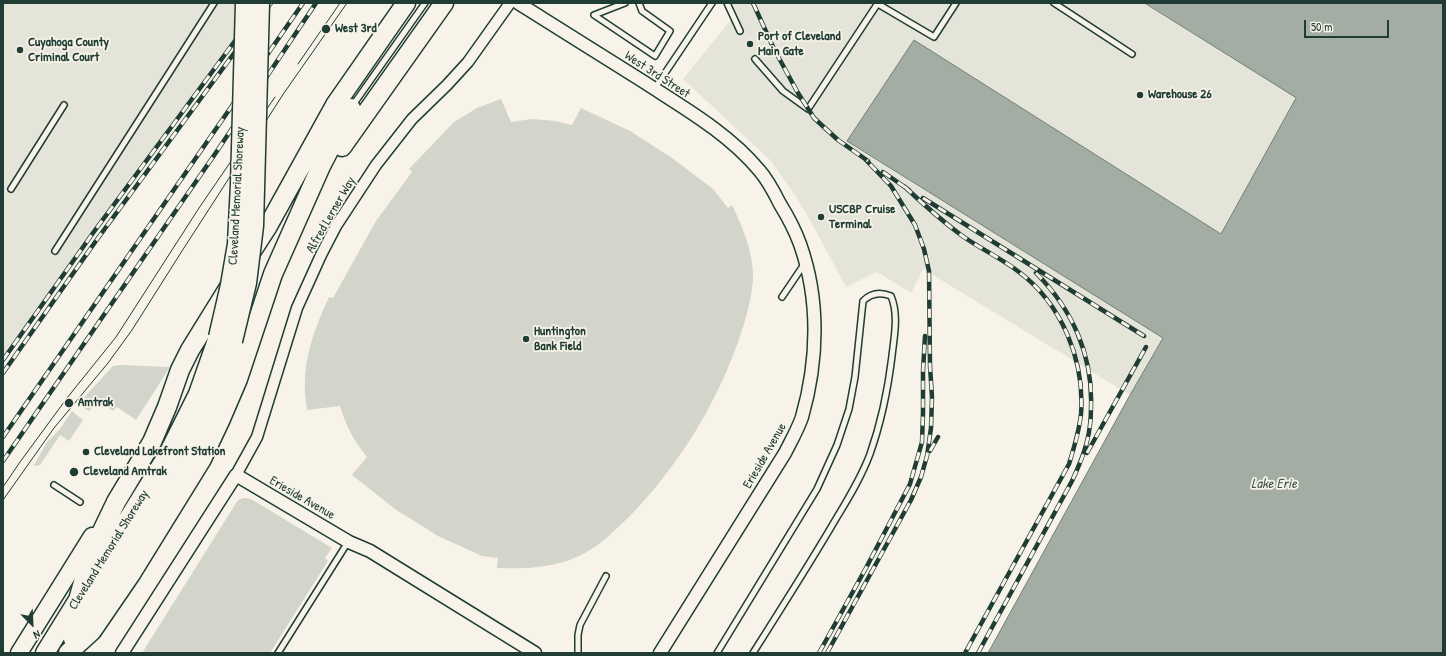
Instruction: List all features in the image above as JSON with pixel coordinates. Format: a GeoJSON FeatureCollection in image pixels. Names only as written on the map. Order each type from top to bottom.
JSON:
{"type":"FeatureCollection","features":[{"type":"Feature","properties":{"kind":"highway","name":"Cleveland Memorial Shoreway"},"geometry":{"type":"LineString","coordinates":[[65,653],[186,454],[212,401],[225,339],[230,285],[238,231],[245,3]]}},
{"type":"Feature","properties":{"kind":"highway","name":"Cleveland Memorial Shoreway"},"geometry":{"type":"LineString","coordinates":[[45,653],[157,474],[177,438],[203,380],[225,339],[247,283],[256,197],[260,3]]}},
{"type":"Feature","properties":{"kind":"highway"},"geometry":{"type":"LineString","coordinates":[[78,600],[91,554],[116,502],[152,442],[165,413],[180,370],[190,350],[268,226],[335,105],[406,3]]}},
{"type":"Feature","properties":{"kind":"highway"},"geometry":{"type":"LineString","coordinates":[[298,220],[351,134],[444,3]]}},
{"type":"Feature","properties":{"kind":"highway"},"geometry":{"type":"LineString","coordinates":[[268,226],[295,191],[351,108]]}},
{"type":"Feature","properties":{"kind":"highway"},"geometry":{"type":"LineString","coordinates":[[68,653],[92,631],[131,574],[202,459],[232,392],[268,289],[321,166],[351,108]]}},
{"type":"Feature","properties":{"kind":"highway"},"geometry":{"type":"LineString","coordinates":[[34,653],[61,627]]}},
{"type":"Feature","properties":{"kind":"main road"},"geometry":{"type":"LineString","coordinates":[[19,653],[94,534],[116,502]]}},
{"type":"Feature","properties":{"kind":"street","name":"Alfred Lerner Way"},"geometry":{"type":"LineString","coordinates":[[236,476],[257,437],[297,308],[336,226],[376,165],[412,119],[468,62],[510,3]]}},
{"type":"Feature","properties":{"kind":"street","name":"West 3rd Street"},"geometry":{"type":"LineString","coordinates":[[518,3],[654,89],[725,137],[759,170],[769,184]]}},
{"type":"Feature","properties":{"kind":"street","name":"Erieside Avenue"},"geometry":{"type":"LineString","coordinates":[[660,653],[785,453],[801,418],[812,374],[815,333],[813,301],[806,261],[790,221],[769,184]]}},
{"type":"Feature","properties":{"kind":"street","name":"Erieside Avenue"},"geometry":{"type":"LineString","coordinates":[[236,476],[349,542],[370,551],[535,653]]}},
{"type":"Feature","properties":{"kind":"street"},"geometry":{"type":"LineString","coordinates":[[122,653],[236,476]]}},
{"type":"Feature","properties":{"kind":"lane"},"geometry":{"type":"LineString","coordinates":[[55,252],[214,3]]}},
{"type":"Feature","properties":{"kind":"lane"},"geometry":{"type":"LineString","coordinates":[[351,108],[425,3]]}},
{"type":"Feature","properties":{"kind":"lane"},"geometry":{"type":"LineString","coordinates":[[625,3],[594,15],[655,56],[670,31],[642,10],[639,3]]}},
{"type":"Feature","properties":{"kind":"lane"},"geometry":{"type":"LineString","coordinates":[[654,89],[712,3]]}},
{"type":"Feature","properties":{"kind":"lane"},"geometry":{"type":"LineString","coordinates":[[728,3],[740,31]]}},
{"type":"Feature","properties":{"kind":"lane"},"geometry":{"type":"LineString","coordinates":[[755,59],[783,91],[808,108],[878,3],[934,37],[956,3]]}},
{"type":"Feature","properties":{"kind":"lane"},"geometry":{"type":"LineString","coordinates":[[1054,3],[1132,54]]}},
{"type":"Feature","properties":{"kind":"lane"},"geometry":{"type":"LineString","coordinates":[[11,189],[64,105]]}},
{"type":"Feature","properties":{"kind":"lane"},"geometry":{"type":"LineString","coordinates":[[782,297],[806,261]]}},
{"type":"Feature","properties":{"kind":"lane"},"geometry":{"type":"LineString","coordinates":[[717,653],[817,489],[837,445],[849,409],[855,377],[863,301],[868,296],[884,293],[891,296],[894,304],[895,330],[889,379],[870,454],[858,482],[753,653]]}},
{"type":"Feature","properties":{"kind":"lane"},"geometry":{"type":"LineString","coordinates":[[54,485],[80,502]]}},
{"type":"Feature","properties":{"kind":"lane"},"geometry":{"type":"LineString","coordinates":[[278,653],[349,542]]}},
{"type":"Feature","properties":{"kind":"lane"},"geometry":{"type":"LineString","coordinates":[[578,653],[578,634],[580,625],[606,576]]}},
{"type":"Feature","properties":{"kind":"shaded area"},"geometry":{"type":"Polygon","coordinates":[[[3,3],[263,3],[93,233],[3,360],[3,3]]]}},
{"type":"Feature","properties":{"kind":"shaded area"},"geometry":{"type":"Polygon","coordinates":[[[728,3],[1145,3],[1296,98],[1221,234],[914,40],[847,141],[1163,338],[1130,395],[923,269],[911,293],[877,272],[846,287],[795,195],[770,160],[683,79],[734,16],[728,3]]]}},
{"type":"Feature","properties":{"kind":"shaded area","name":"Huntington Bank Field"},"geometry":{"type":"Polygon","coordinates":[[[501,99],[511,122],[532,119],[555,121],[572,125],[581,108],[630,131],[672,158],[713,189],[728,208],[732,205],[747,241],[753,270],[751,296],[747,312],[729,366],[718,390],[693,435],[664,477],[630,516],[596,546],[573,559],[552,565],[530,568],[497,568],[498,558],[482,556],[438,536],[395,509],[352,475],[367,457],[351,433],[340,406],[307,410],[305,393],[309,349],[320,317],[329,297],[333,298],[376,221],[412,172],[409,169],[454,122],[477,108],[501,99]]]}},
{"type":"Feature","properties":{"kind":"shaded area"},"geometry":{"type":"Polygon","coordinates":[[[113,366],[170,367],[136,420],[117,407],[113,411],[98,400],[89,411],[78,404],[113,366]]]}},
{"type":"Feature","properties":{"kind":"shaded area"},"geometry":{"type":"Polygon","coordinates":[[[72,411],[83,420],[69,441],[60,435],[40,465],[35,466],[34,465],[47,442],[60,429],[72,411]]]}},
{"type":"Feature","properties":{"kind":"shaded area"},"geometry":{"type":"Polygon","coordinates":[[[244,498],[251,499],[332,548],[325,558],[328,561],[270,653],[142,653],[238,500],[244,498]]]}},
{"type":"Feature","properties":{"kind":"water","name":"Lake Erie"},"geometry":{"type":"Polygon","coordinates":[[[1145,3],[1443,3],[1443,653],[988,653],[1163,338],[847,141],[914,40],[1221,234],[1296,98],[1145,3]]]}},
{"type":"Feature","properties":{"kind":"tram line"},"geometry":{"type":"LineString","coordinates":[[298,64],[340,3]]}},
{"type":"Feature","properties":{"kind":"tram line"},"geometry":{"type":"LineString","coordinates":[[3,500],[54,428],[108,363],[132,330],[284,93],[347,3]]}},
{"type":"Feature","properties":{"kind":"tram line"},"geometry":{"type":"LineString","coordinates":[[3,487],[67,398],[116,337],[199,208],[275,97]]}},
{"type":"Feature","properties":{"kind":"railway"},"geometry":{"type":"LineString","coordinates":[[3,360],[93,233],[263,3]]}},
{"type":"Feature","properties":{"kind":"railway"},"geometry":{"type":"LineString","coordinates":[[3,373],[98,238],[271,3]]}},
{"type":"Feature","properties":{"kind":"railway"},"geometry":{"type":"LineString","coordinates":[[3,437],[303,3]]}},
{"type":"Feature","properties":{"kind":"railway"},"geometry":{"type":"LineString","coordinates":[[3,461],[215,154],[316,3]]}},
{"type":"Feature","properties":{"kind":"railway"},"geometry":{"type":"LineString","coordinates":[[753,3],[774,49],[798,93],[814,118],[838,140],[868,161]]}},
{"type":"Feature","properties":{"kind":"railway"},"geometry":{"type":"LineString","coordinates":[[827,653],[911,500],[921,477],[927,456],[931,428],[932,397],[930,366],[929,271],[924,249],[915,225],[891,186],[865,159]]}},
{"type":"Feature","properties":{"kind":"railway"},"geometry":{"type":"LineString","coordinates":[[883,172],[909,190]]}},
{"type":"Feature","properties":{"kind":"railway"},"geometry":{"type":"LineString","coordinates":[[905,187],[946,224],[1012,267],[1034,285],[1059,317],[1068,335],[1079,374],[1081,414],[1078,434],[1069,464],[965,653]]}},
{"type":"Feature","properties":{"kind":"railway"},"geometry":{"type":"LineString","coordinates":[[923,198],[1144,336]]}},
{"type":"Feature","properties":{"kind":"railway"},"geometry":{"type":"LineString","coordinates":[[978,653],[1072,481],[1079,466],[1090,429],[1091,388],[1084,351],[1070,318],[1049,287],[1036,273]]}},
{"type":"Feature","properties":{"kind":"railway"},"geometry":{"type":"LineString","coordinates":[[819,653],[910,484],[922,442],[925,336]]}},
{"type":"Feature","properties":{"kind":"railway"},"geometry":{"type":"LineString","coordinates":[[1087,453],[1146,347]]}},
{"type":"Feature","properties":{"kind":"railway"},"geometry":{"type":"LineString","coordinates":[[930,451],[938,437]]}},
{"type":"Feature","properties":{"kind":"place","name":"West 3rd"},"geometry":{"type":"Point","coordinates":[326,29]}},
{"type":"Feature","properties":{"kind":"place","name":"Port of Cleveland Main Gate"},"geometry":{"type":"Point","coordinates":[750,44]}},
{"type":"Feature","properties":{"kind":"place","name":"Cuyahoga County Criminal Court"},"geometry":{"type":"Point","coordinates":[20,50]}},
{"type":"Feature","properties":{"kind":"place","name":"Warehouse 26"},"geometry":{"type":"Point","coordinates":[1140,95]}},
{"type":"Feature","properties":{"kind":"place","name":"USCBP Cruise Terminal"},"geometry":{"type":"Point","coordinates":[821,217]}},
{"type":"Feature","properties":{"kind":"place","name":"Huntington Bank Field"},"geometry":{"type":"Point","coordinates":[526,339]}},
{"type":"Feature","properties":{"kind":"place","name":"Amtrak"},"geometry":{"type":"Point","coordinates":[69,403]}},
{"type":"Feature","properties":{"kind":"place","name":"Cleveland Lakefront Station"},"geometry":{"type":"Point","coordinates":[86,452]}},
{"type":"Feature","properties":{"kind":"place","name":"Cleveland Amtrak"},"geometry":{"type":"Point","coordinates":[74,472]}}]}
